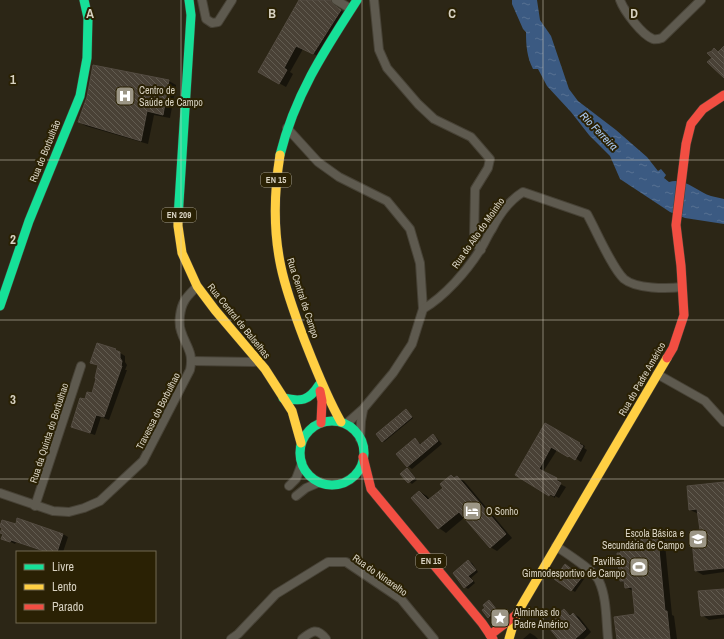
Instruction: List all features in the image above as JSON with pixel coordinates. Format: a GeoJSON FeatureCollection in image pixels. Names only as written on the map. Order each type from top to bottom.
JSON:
{"type":"FeatureCollection","features":[{"type":"Feature","properties":{"kind":"main road","name":"Rua do Borbulhão"},"geometry":{"type":"LineString","coordinates":[[0,306],[29,221],[80,96],[87,58],[88,18],[84,0]]}},
{"type":"Feature","properties":{"kind":"main road","name":"Rua Central de Balselhas"},"geometry":{"type":"LineString","coordinates":[[189,0],[191,15],[178,226],[182,253],[197,286],[258,361],[292,411],[301,443]]}},
{"type":"Feature","properties":{"kind":"main road","name":"Rua Central de Campo"},"geometry":{"type":"LineString","coordinates":[[344,423],[332,406],[317,372],[291,302],[279,259],[275,222],[275,193],[280,153],[287,128],[300,96],[357,0]]}},
{"type":"Feature","properties":{"kind":"main road","name":"Rua do Padre Américo"},"geometry":{"type":"LineString","coordinates":[[507,638],[516,615],[673,348],[684,315],[676,225],[686,144],[691,124],[703,109],[724,95]]}},
{"type":"Feature","properties":{"kind":"main road","name":"EN 15"},"geometry":{"type":"LineString","coordinates":[[312,422],[322,401],[317,372]]}},
{"type":"Feature","properties":{"kind":"main road"},"geometry":{"type":"LineString","coordinates":[[283,398],[295,401],[305,400],[313,395],[319,385]]}},
{"type":"Feature","properties":{"kind":"main road","name":"Rua Central de Balselhas"},"geometry":{"type":"LineString","coordinates":[[292,411],[312,422]]}},
{"type":"Feature","properties":{"kind":"main road"},"geometry":{"type":"LineString","coordinates":[[344,423],[328,421],[312,422],[301,443],[300,456],[302,463],[311,476],[320,482],[327,484],[342,482],[371,489]]}},
{"type":"Feature","properties":{"kind":"main road","name":"EN 15"},"geometry":{"type":"LineString","coordinates":[[344,423],[356,433],[360,439],[363,447],[363,457],[367,477],[371,489],[482,623],[491,637]]}},
{"type":"Feature","properties":{"kind":"main road"},"geometry":{"type":"LineString","coordinates":[[342,482],[350,478],[356,472],[361,465],[363,457]]}},
{"type":"Feature","properties":{"kind":"main road","name":"Rua do Padre Américo"},"geometry":{"type":"LineString","coordinates":[[491,637],[516,615]]}},
{"type":"Feature","properties":{"kind":"street"},"geometry":{"type":"LineString","coordinates":[[202,0],[206,19],[212,23],[218,22],[232,0]]}},
{"type":"Feature","properties":{"kind":"street"},"geometry":{"type":"LineString","coordinates":[[336,0],[351,8]]}},
{"type":"Feature","properties":{"kind":"street"},"geometry":{"type":"LineString","coordinates":[[374,0],[379,50],[387,68],[418,104],[434,119],[470,137],[490,158],[488,168],[475,189],[474,240],[481,250]]}},
{"type":"Feature","properties":{"kind":"street"},"geometry":{"type":"LineString","coordinates":[[620,0],[623,8],[648,36],[655,40],[662,38],[701,0]]}},
{"type":"Feature","properties":{"kind":"street"},"geometry":{"type":"LineString","coordinates":[[287,128],[318,162],[339,177],[387,200],[410,229],[420,262],[422,309],[412,344],[393,373],[363,410],[344,423]]}},
{"type":"Feature","properties":{"kind":"street","name":"Rua do Alto do Moinho"},"geometry":{"type":"LineString","coordinates":[[422,309],[433,303],[466,270],[481,250],[497,222],[515,197],[523,192],[587,214],[615,268],[625,280],[644,287],[682,287]]}},
{"type":"Feature","properties":{"kind":"street"},"geometry":{"type":"LineString","coordinates":[[197,286],[184,302],[180,320],[181,330],[190,350],[192,362],[258,361]]}},
{"type":"Feature","properties":{"kind":"street","name":"Travessa do Borbulhao"},"geometry":{"type":"LineString","coordinates":[[0,494],[53,511],[69,512],[84,508],[100,501],[143,461],[190,370],[192,362]]}},
{"type":"Feature","properties":{"kind":"street","name":"Rua da Quinta do Borbulhao"},"geometry":{"type":"LineString","coordinates":[[35,506],[81,366]]}},
{"type":"Feature","properties":{"kind":"street"},"geometry":{"type":"LineString","coordinates":[[657,374],[705,401],[724,422]]}},
{"type":"Feature","properties":{"kind":"street"},"geometry":{"type":"LineString","coordinates":[[360,439],[363,410]]}},
{"type":"Feature","properties":{"kind":"street"},"geometry":{"type":"LineString","coordinates":[[289,486],[296,479],[302,463]]}},
{"type":"Feature","properties":{"kind":"street"},"geometry":{"type":"LineString","coordinates":[[296,496],[306,488],[320,482]]}},
{"type":"Feature","properties":{"kind":"street"},"geometry":{"type":"LineString","coordinates":[[556,546],[590,571],[599,580],[603,597],[608,639]]}},
{"type":"Feature","properties":{"kind":"street","name":"Rua do Ninarelho"},"geometry":{"type":"LineString","coordinates":[[231,639],[238,634],[276,594],[328,562],[346,562],[401,599],[434,639]]}},
{"type":"Feature","properties":{"kind":"street"},"geometry":{"type":"LineString","coordinates":[[302,639],[311,632],[317,632],[322,634],[326,639]]}},
{"type":"Feature","properties":{"kind":"water","name":"Rio Ferreira"},"geometry":{"type":"Polygon","coordinates":[[[512,0],[537,0],[540,20],[551,36],[569,89],[578,101],[616,130],[647,157],[658,171],[661,169],[666,175],[664,178],[669,182],[675,181],[685,183],[706,194],[724,199],[724,224],[685,218],[670,212],[620,179],[610,156],[589,135],[571,112],[547,86],[538,69],[533,69],[527,51],[526,32],[523,29],[512,4],[512,0]]]}},
{"type":"Feature","properties":{"kind":"building"},"geometry":{"type":"Polygon","coordinates":[[[299,0],[330,0],[341,10],[313,54],[296,46],[284,68],[287,70],[279,84],[258,72],[299,0]]]}},
{"type":"Feature","properties":{"kind":"building"},"geometry":{"type":"Polygon","coordinates":[[[724,46],[724,78],[707,62],[712,58],[707,53],[712,51],[714,48],[718,52],[724,46]]]}},
{"type":"Feature","properties":{"kind":"building","name":"Centro de Saúde de Campo"},"geometry":{"type":"Polygon","coordinates":[[[93,65],[169,80],[163,115],[147,111],[141,141],[78,122],[87,97],[93,65]]]}},
{"type":"Feature","properties":{"kind":"building"},"geometry":{"type":"Polygon","coordinates":[[[97,343],[116,349],[115,350],[120,352],[122,366],[104,417],[96,415],[90,433],[71,427],[80,398],[85,399],[87,392],[92,393],[98,365],[90,363],[97,343]]]}},
{"type":"Feature","properties":{"kind":"building"},"geometry":{"type":"Polygon","coordinates":[[[406,409],[412,417],[382,442],[376,434],[406,409]]]}},
{"type":"Feature","properties":{"kind":"building"},"geometry":{"type":"Polygon","coordinates":[[[545,423],[583,446],[575,460],[551,447],[539,469],[557,478],[556,480],[561,483],[554,496],[550,494],[549,496],[515,475],[545,423]]]}},
{"type":"Feature","properties":{"kind":"building"},"geometry":{"type":"Polygon","coordinates":[[[433,434],[438,441],[407,467],[396,454],[415,438],[420,445],[433,434]]]}},
{"type":"Feature","properties":{"kind":"building"},"geometry":{"type":"Polygon","coordinates":[[[407,468],[415,478],[408,483],[400,474],[407,468]]]}},
{"type":"Feature","properties":{"kind":"building"},"geometry":{"type":"Polygon","coordinates":[[[451,475],[454,478],[457,476],[506,534],[490,548],[459,512],[438,529],[411,498],[419,491],[428,500],[443,488],[440,484],[451,475]]]}},
{"type":"Feature","properties":{"kind":"building"},"geometry":{"type":"Polygon","coordinates":[[[724,482],[724,568],[695,571],[691,531],[700,530],[697,509],[689,510],[687,486],[724,482]]]}},
{"type":"Feature","properties":{"kind":"building"},"geometry":{"type":"Polygon","coordinates":[[[17,518],[63,534],[57,551],[44,551],[11,540],[10,542],[1,539],[3,534],[0,533],[2,528],[0,526],[2,520],[16,524],[17,518]]]}},
{"type":"Feature","properties":{"kind":"building"},"geometry":{"type":"Polygon","coordinates":[[[657,529],[665,611],[667,611],[670,639],[617,639],[614,617],[635,614],[632,587],[625,588],[624,581],[620,581],[617,553],[621,553],[620,546],[628,545],[626,532],[657,529]]]}},
{"type":"Feature","properties":{"kind":"building"},"geometry":{"type":"Polygon","coordinates":[[[468,560],[476,570],[468,576],[473,581],[464,588],[453,573],[468,560]]]}},
{"type":"Feature","properties":{"kind":"building"},"geometry":{"type":"Polygon","coordinates":[[[565,564],[582,577],[571,591],[554,579],[565,564]]]}},
{"type":"Feature","properties":{"kind":"building"},"geometry":{"type":"Polygon","coordinates":[[[724,589],[724,614],[701,616],[698,591],[724,589]]]}},
{"type":"Feature","properties":{"kind":"building"},"geometry":{"type":"Polygon","coordinates":[[[489,600],[497,610],[488,618],[482,610],[485,608],[483,605],[489,600]]]}},
{"type":"Feature","properties":{"kind":"building"},"geometry":{"type":"Polygon","coordinates":[[[564,609],[570,616],[573,613],[586,629],[575,639],[558,639],[546,624],[564,609]]]}},
{"type":"Feature","properties":{"kind":"traffic: fast"},"geometry":{"type":"LineString","coordinates":[[0,306],[29,221],[80,96],[87,58],[88,18],[84,0]]}},
{"type":"Feature","properties":{"kind":"traffic: fast"},"geometry":{"type":"LineString","coordinates":[[178,218],[191,15],[189,0]]}},
{"type":"Feature","properties":{"kind":"traffic: fast"},"geometry":{"type":"LineString","coordinates":[[280,155],[286,133],[302,93],[333,37],[357,0]]}},
{"type":"Feature","properties":{"kind":"traffic: fast"},"geometry":{"type":"LineString","coordinates":[[283,398],[295,400],[304,399],[312,394],[319,385]]}},
{"type":"Feature","properties":{"kind":"traffic: fast"},"geometry":{"type":"LineString","coordinates":[[332,421],[350,427],[358,435],[364,453],[358,471],[350,479],[332,485],[314,479],[306,471],[300,453],[306,435],[314,427],[332,421]]}},
{"type":"Feature","properties":{"kind":"traffic: slow"},"geometry":{"type":"LineString","coordinates":[[280,155],[276,183],[275,211],[278,253],[283,276],[294,312],[312,360],[341,422]]}},
{"type":"Feature","properties":{"kind":"traffic: slow"},"geometry":{"type":"LineString","coordinates":[[178,218],[182,253],[197,286],[215,310],[265,369],[292,411],[301,443]]}},
{"type":"Feature","properties":{"kind":"traffic: slow"},"geometry":{"type":"LineString","coordinates":[[509,639],[516,615],[667,358]]}},
{"type":"Feature","properties":{"kind":"traffic: jam"},"geometry":{"type":"LineString","coordinates":[[667,358],[673,348],[684,315],[681,266],[676,225],[686,144],[691,124],[703,109],[724,95]]}},
{"type":"Feature","properties":{"kind":"traffic: jam"},"geometry":{"type":"LineString","coordinates":[[320,391],[322,401],[321,423]]}},
{"type":"Feature","properties":{"kind":"traffic: jam"},"geometry":{"type":"LineString","coordinates":[[363,457],[371,489],[482,623],[493,639]]}},
{"type":"Feature","properties":{"kind":"traffic: jam"},"geometry":{"type":"LineString","coordinates":[[490,635],[516,615]]}},
{"type":"Feature","properties":{"kind":"place","name":"Centro de Saúde de Campo"},"geometry":{"type":"Point","coordinates":[125,96]}},
{"type":"Feature","properties":{"kind":"place","name":"O Sonho"},"geometry":{"type":"Point","coordinates":[472,511]}},
{"type":"Feature","properties":{"kind":"place","name":"Escola Básica e Secundária de Campo"},"geometry":{"type":"Point","coordinates":[698,539]}},
{"type":"Feature","properties":{"kind":"place","name":"Pavilhão Gimnodesportivo de Campo"},"geometry":{"type":"Point","coordinates":[639,567]}},
{"type":"Feature","properties":{"kind":"place","name":"Alminhas do Padre Américo"},"geometry":{"type":"Point","coordinates":[500,618]}}]}
